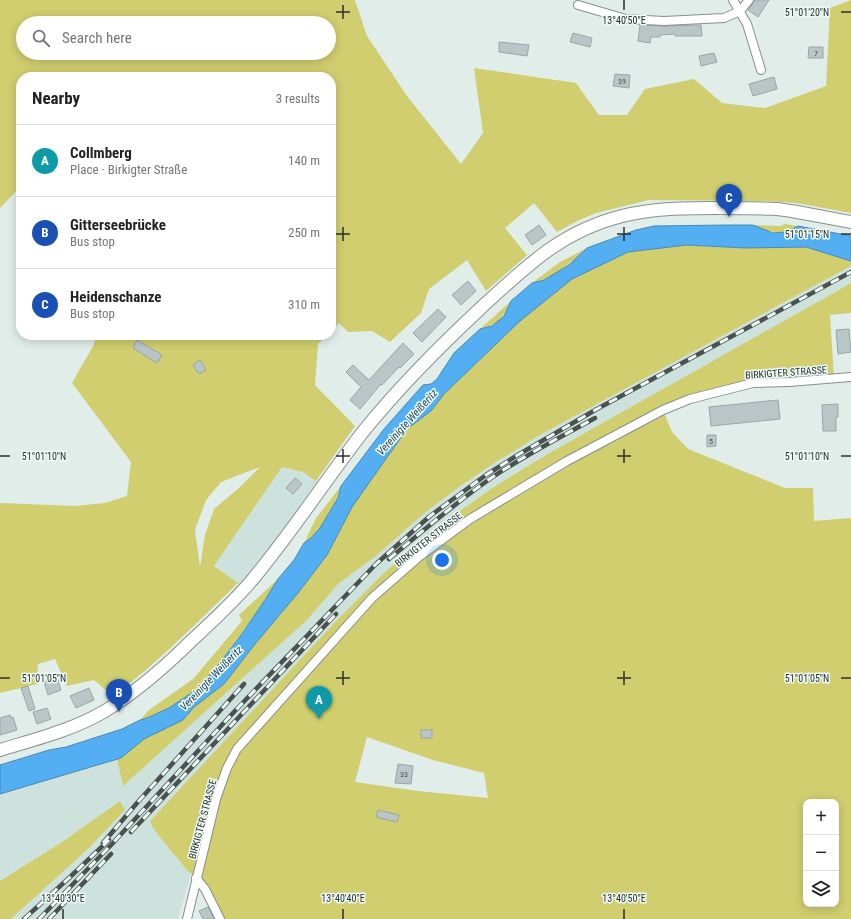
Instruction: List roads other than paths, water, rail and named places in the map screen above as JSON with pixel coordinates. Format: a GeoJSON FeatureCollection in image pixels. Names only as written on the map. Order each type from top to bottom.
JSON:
{"type":"FeatureCollection","features":[{"type":"Feature","properties":{"kind":"main road"},"geometry":{"type":"LineString","coordinates":[[0,750],[80,724],[116,705],[157,673],[251,582],[357,440],[394,395],[451,336],[515,277],[549,249],[583,229],[620,216],[654,210],[693,208],[776,209],[851,222]]}},
{"type":"Feature","properties":{"kind":"street"},"geometry":{"type":"LineString","coordinates":[[732,0],[747,24],[761,70]]}},
{"type":"Feature","properties":{"kind":"street"},"geometry":{"type":"LineString","coordinates":[[578,5],[626,19],[664,21],[724,18],[740,11],[749,0]]}},
{"type":"Feature","properties":{"kind":"street","name":"BIRKIGTER STRASSE"},"geometry":{"type":"LineString","coordinates":[[187,919],[216,799],[227,768],[237,748],[372,598],[420,556],[470,519],[535,480],[663,410],[690,398],[753,383],[789,382],[851,377]]}},
{"type":"Feature","properties":{"kind":"street"},"geometry":{"type":"LineString","coordinates":[[196,878],[205,889],[220,919]]}},
{"type":"Feature","properties":{"kind":"water","name":"Vereinigte Weißeritz"},"geometry":{"type":"Polygon","coordinates":[[[753,225],[773,233],[786,232],[798,226],[851,236],[851,261],[806,247],[746,248],[687,245],[628,252],[572,279],[520,321],[444,394],[431,411],[407,429],[352,507],[327,555],[224,684],[194,707],[183,720],[144,739],[121,758],[0,794],[0,765],[49,750],[66,747],[122,729],[169,708],[196,690],[216,668],[241,635],[278,579],[294,560],[304,543],[320,528],[338,498],[341,486],[384,429],[423,385],[431,384],[437,379],[454,353],[480,329],[492,326],[504,316],[511,301],[532,283],[544,280],[569,265],[587,248],[636,230],[654,226],[753,225]]]}},
{"type":"Feature","properties":{"kind":"railway"},"geometry":{"type":"LineString","coordinates":[[39,919],[112,844],[233,713],[376,564],[430,516],[486,475],[597,409],[851,272]]}},
{"type":"Feature","properties":{"kind":"railway"},"geometry":{"type":"LineString","coordinates":[[389,559],[449,509],[500,472],[595,418]]}},
{"type":"Feature","properties":{"kind":"railway"},"geometry":{"type":"LineString","coordinates":[[131,832],[336,614]]}},
{"type":"Feature","properties":{"kind":"railway"},"geometry":{"type":"LineString","coordinates":[[103,843],[244,684]]}},
{"type":"Feature","properties":{"kind":"railway"},"geometry":{"type":"LineString","coordinates":[[24,919],[109,840]]}},
{"type":"Feature","properties":{"kind":"railway"},"geometry":{"type":"LineString","coordinates":[[49,919],[111,854]]}},
{"type":"Feature","properties":{"kind":"place","name":"Heidenschanze"},"geometry":{"type":"Point","coordinates":[729,217]}},
{"type":"Feature","properties":{"kind":"place","name":"Gitterseebrücke"},"geometry":{"type":"Point","coordinates":[119,712]}},
{"type":"Feature","properties":{"kind":"place","name":"Collmberg"},"geometry":{"type":"Point","coordinates":[319,719]}}]}
